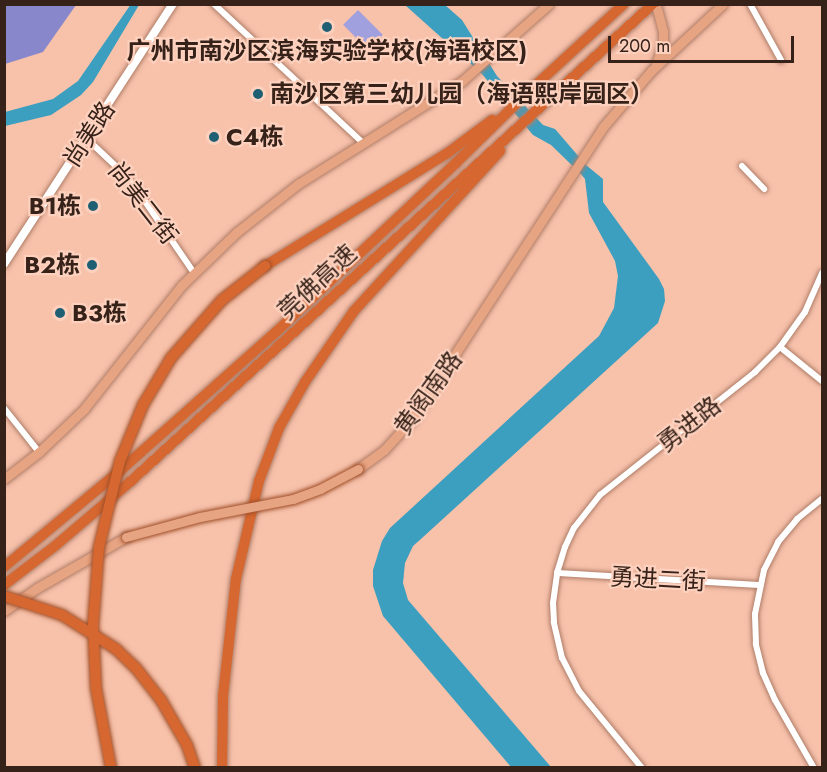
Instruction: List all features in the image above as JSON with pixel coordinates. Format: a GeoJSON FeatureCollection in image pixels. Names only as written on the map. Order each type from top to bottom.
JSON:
{"type":"FeatureCollection","features":[{"type":"Feature","properties":{"kind":"highway","name":"莞佛高速"},"geometry":{"type":"LineString","coordinates":[[4,567],[121,470],[276,332],[624,4]]}},
{"type":"Feature","properties":{"kind":"highway"},"geometry":{"type":"LineString","coordinates":[[222,768],[223,696],[231,615],[248,521],[268,454],[305,382],[354,311],[467,179],[532,115],[654,4]]}},
{"type":"Feature","properties":{"kind":"highway"},"geometry":{"type":"LineString","coordinates":[[111,768],[96,688],[93,625],[99,547],[120,461],[143,405],[171,358],[215,307],[265,266],[449,152],[525,95]]}},
{"type":"Feature","properties":{"kind":"highway","name":"莞佛高速"},"geometry":{"type":"LineString","coordinates":[[4,585],[55,546],[130,482],[467,179]]}},
{"type":"Feature","properties":{"kind":"highway"},"geometry":{"type":"LineString","coordinates":[[4,596],[62,615],[116,649],[136,668],[161,700],[187,745],[195,768]]}},
{"type":"Feature","properties":{"kind":"main road"},"geometry":{"type":"LineString","coordinates":[[4,479],[39,452],[105,386],[194,273],[267,207],[298,184],[462,81],[549,4]]}},
{"type":"Feature","properties":{"kind":"main road"},"geometry":{"type":"LineString","coordinates":[[651,71],[663,45],[661,17],[654,4]]}},
{"type":"Feature","properties":{"kind":"main road","name":"黄阁南路"},"geometry":{"type":"LineString","coordinates":[[4,611],[126,537],[200,517],[293,499],[326,486],[358,469],[384,450],[414,417],[603,127],[651,71],[723,4]]}},
{"type":"Feature","properties":{"kind":"street","name":"尚美路"},"geometry":{"type":"LineString","coordinates":[[4,264],[173,4]]}},
{"type":"Feature","properties":{"kind":"street"},"geometry":{"type":"LineString","coordinates":[[214,4],[364,144]]}},
{"type":"Feature","properties":{"kind":"street"},"geometry":{"type":"LineString","coordinates":[[750,4],[781,60]]}},
{"type":"Feature","properties":{"kind":"street","name":"尚美二街"},"geometry":{"type":"LineString","coordinates":[[86,138],[140,194],[194,273]]}},
{"type":"Feature","properties":{"kind":"street"},"geometry":{"type":"LineString","coordinates":[[742,166],[764,189]]}},
{"type":"Feature","properties":{"kind":"street","name":"勇进路"},"geometry":{"type":"LineString","coordinates":[[642,768],[590,706],[570,675],[557,640],[554,622],[557,573],[574,528],[600,495],[755,372],[780,347],[805,312],[822,273]]}},
{"type":"Feature","properties":{"kind":"street"},"geometry":{"type":"LineString","coordinates":[[780,347],[822,381]]}},
{"type":"Feature","properties":{"kind":"street"},"geometry":{"type":"LineString","coordinates":[[4,408],[39,452]]}},
{"type":"Feature","properties":{"kind":"street"},"geometry":{"type":"LineString","coordinates":[[814,768],[775,700],[763,673],[755,629],[760,585],[770,556],[787,530],[822,499]]}},
{"type":"Feature","properties":{"kind":"street","name":"勇进二街"},"geometry":{"type":"LineString","coordinates":[[557,573],[760,585]]}},
{"type":"Feature","properties":{"kind":"shaded area"},"geometry":{"type":"Polygon","coordinates":[[[5,4],[76,5],[43,52],[5,64],[5,4]]]}},
{"type":"Feature","properties":{"kind":"shaded area"},"geometry":{"type":"Polygon","coordinates":[[[131,4],[139,5],[93,82],[81,95],[51,115],[5,126],[5,112],[53,99],[78,81],[131,4]]]}},
{"type":"Feature","properties":{"kind":"shaded area"},"geometry":{"type":"Polygon","coordinates":[[[405,5],[445,5],[462,20],[497,76],[543,125],[555,129],[586,165],[603,179],[603,202],[664,289],[665,301],[658,323],[413,546],[405,563],[403,583],[408,600],[551,767],[511,767],[383,616],[373,586],[373,570],[382,541],[390,528],[599,336],[614,308],[618,276],[615,261],[589,213],[585,179],[551,145],[533,135],[482,74],[405,5]]]}},
{"type":"Feature","properties":{"kind":"shaded area"},"geometry":{"type":"Polygon","coordinates":[[[358,10],[383,35],[368,50],[343,25],[358,10]]]}},
{"type":"Feature","properties":{"kind":"place","name":"广州市南沙区滨海实验学校(海语校区)"},"geometry":{"type":"Point","coordinates":[327,27]}},
{"type":"Feature","properties":{"kind":"place","name":"南沙区第三幼儿园（海语熙岸园区）"},"geometry":{"type":"Point","coordinates":[258,94]}},
{"type":"Feature","properties":{"kind":"place","name":"C4栋"},"geometry":{"type":"Point","coordinates":[214,137]}},
{"type":"Feature","properties":{"kind":"place","name":"B1栋"},"geometry":{"type":"Point","coordinates":[93,206]}},
{"type":"Feature","properties":{"kind":"place","name":"B2栋"},"geometry":{"type":"Point","coordinates":[92,265]}},
{"type":"Feature","properties":{"kind":"place","name":"B3栋"},"geometry":{"type":"Point","coordinates":[60,313]}}]}
